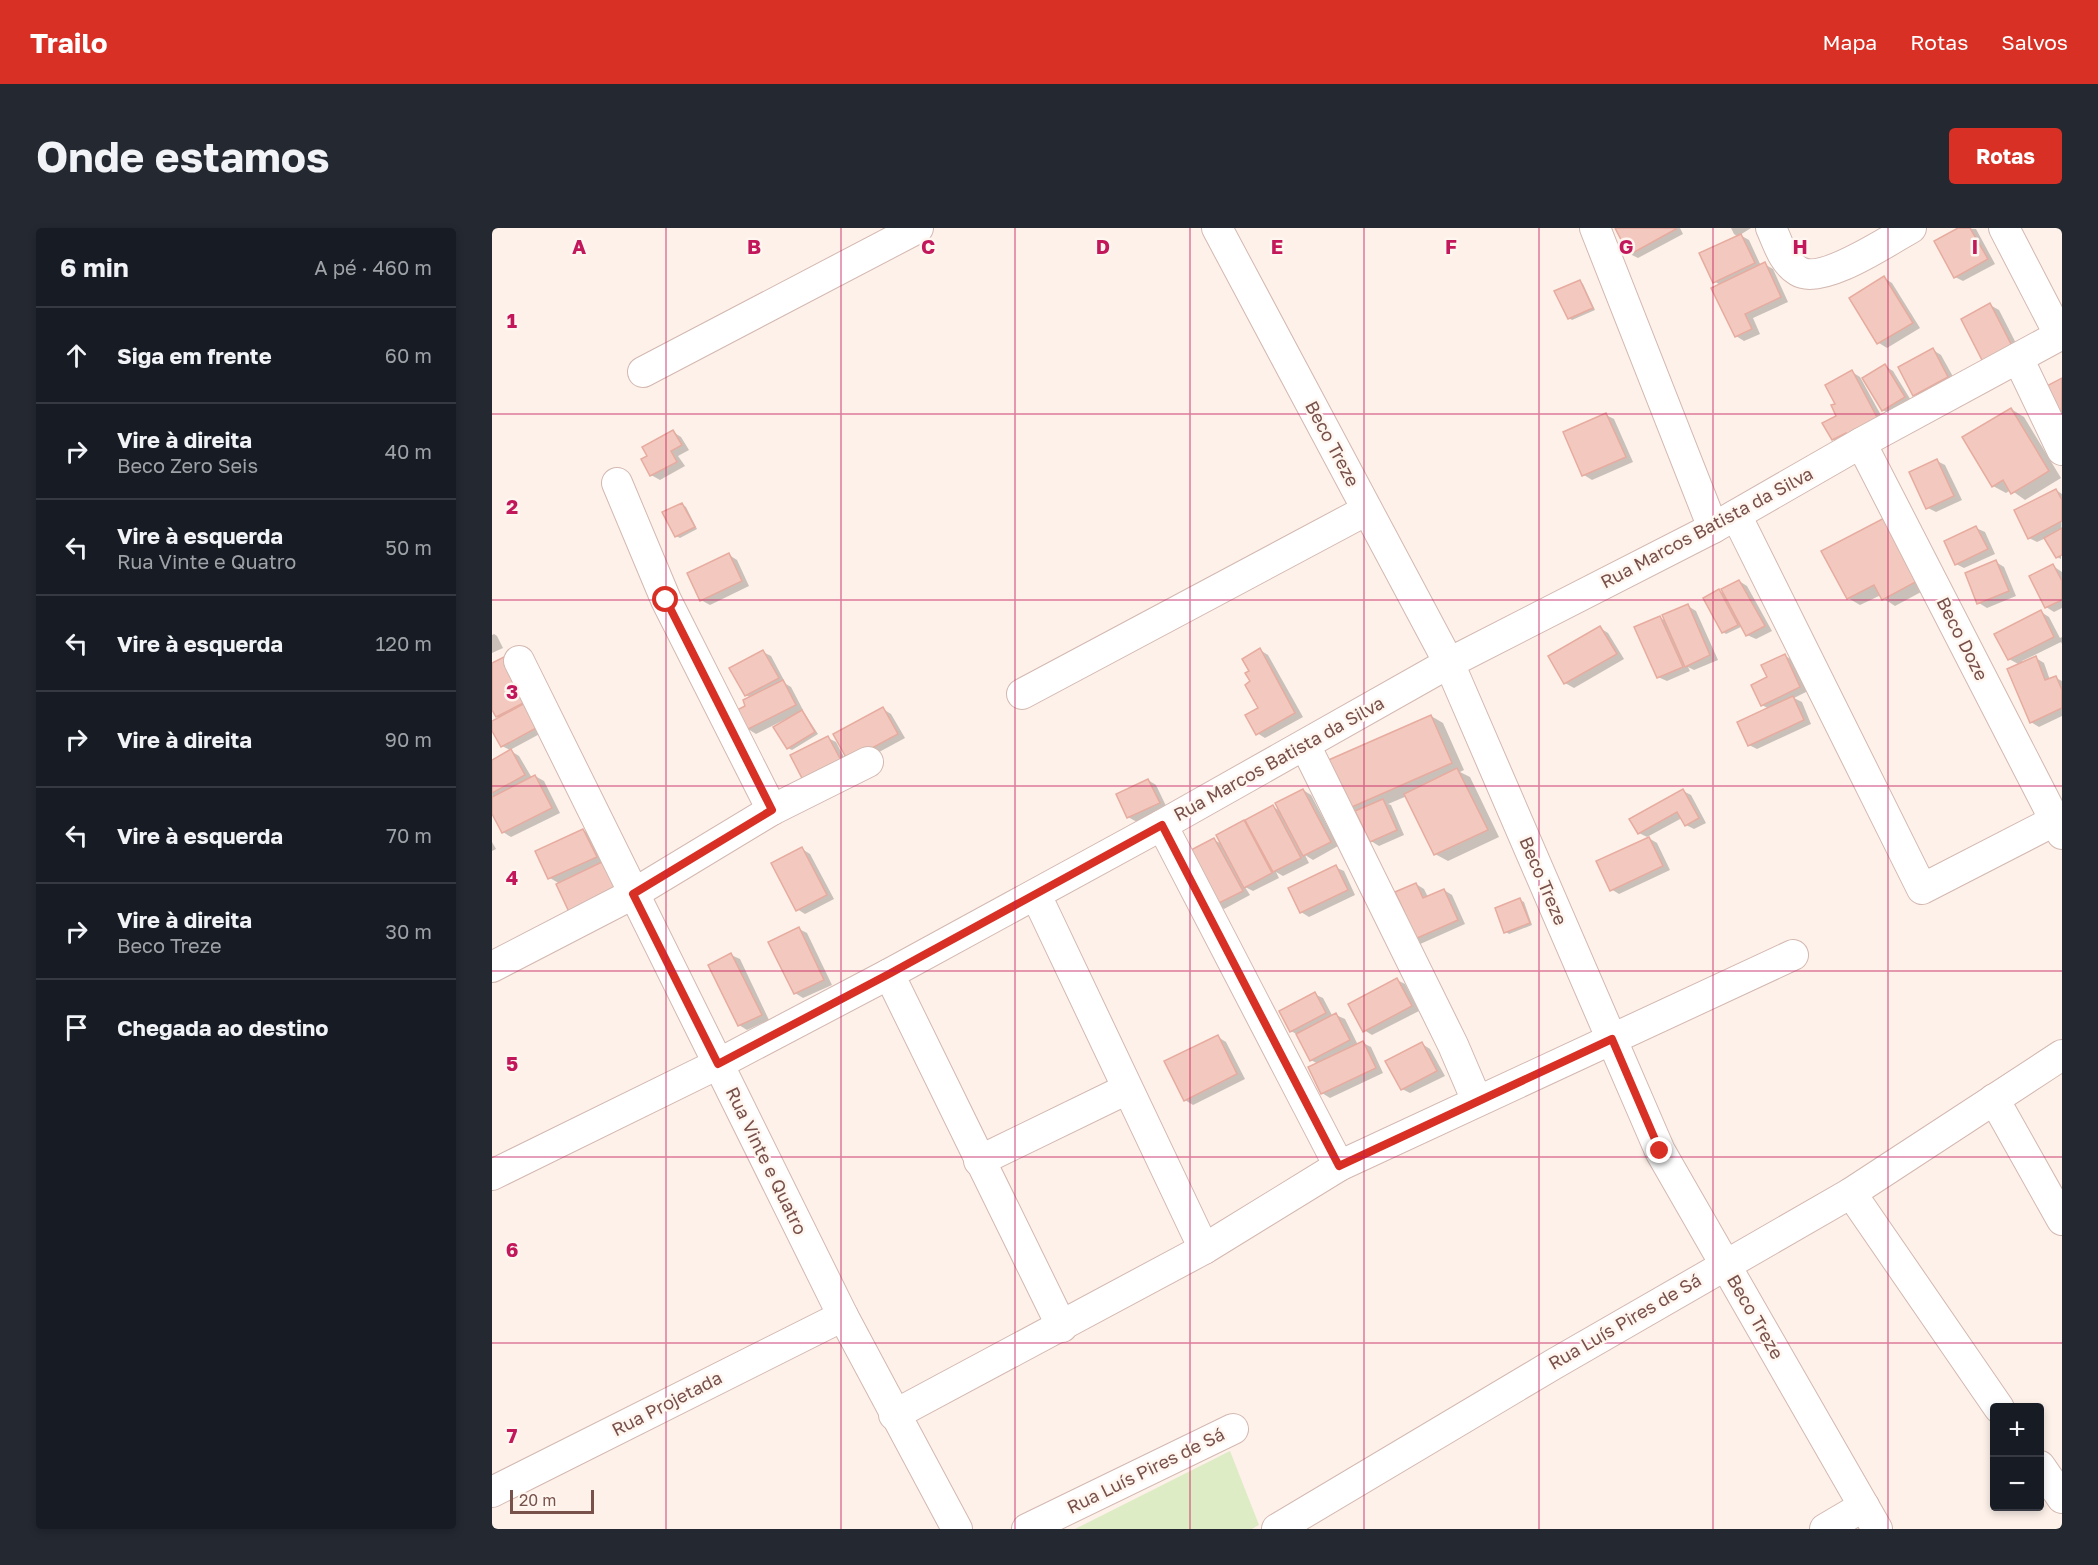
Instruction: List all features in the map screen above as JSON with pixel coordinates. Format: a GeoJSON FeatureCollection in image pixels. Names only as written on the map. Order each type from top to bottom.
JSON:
{"type":"FeatureCollection","features":[{"type":"Feature","properties":{"kind":"street"},"geometry":{"type":"LineString","coordinates":[[643,372],[918,228]]}},
{"type":"Feature","properties":{"kind":"street","name":"Beco Treze"},"geometry":{"type":"LineString","coordinates":[[1216,228],[1449,663],[1660,1151],[1871,1517]]}},
{"type":"Feature","properties":{"kind":"street"},"geometry":{"type":"LineString","coordinates":[[1595,228],[1724,521],[1922,889],[2060,824]]}},
{"type":"Feature","properties":{"kind":"street"},"geometry":{"type":"LineString","coordinates":[[1772,228],[1786,261],[1798,271],[1806,274],[1824,272],[1853,260],[1911,228]]}},
{"type":"Feature","properties":{"kind":"street"},"geometry":{"type":"LineString","coordinates":[[2004,228],[2061,335]]}},
{"type":"Feature","properties":{"kind":"street","name":"Rua Marcos Batista da Silva"},"geometry":{"type":"LineString","coordinates":[[492,1175],[718,1064],[889,974],[1036,895],[1449,663],[1724,521],[1861,443],[2061,335]]}},
{"type":"Feature","properties":{"kind":"street"},"geometry":{"type":"LineString","coordinates":[[2018,358],[2062,450]]}},
{"type":"Feature","properties":{"kind":"street","name":"Beco Doze"},"geometry":{"type":"LineString","coordinates":[[1861,443],[2060,824]]}},
{"type":"Feature","properties":{"kind":"street"},"geometry":{"type":"LineString","coordinates":[[617,483],[666,600],[772,810]]}},
{"type":"Feature","properties":{"kind":"street"},"geometry":{"type":"LineString","coordinates":[[1022,694],[1367,510]]}},
{"type":"Feature","properties":{"kind":"street","name":"Rua Vinte e Quatro"},"geometry":{"type":"LineString","coordinates":[[519,661],[843,1316],[957,1529]]}},
{"type":"Feature","properties":{"kind":"street"},"geometry":{"type":"LineString","coordinates":[[1305,745],[1453,1045],[1477,1101]]}},
{"type":"Feature","properties":{"kind":"street"},"geometry":{"type":"LineString","coordinates":[[493,964],[633,894],[772,810],[868,762]]}},
{"type":"Feature","properties":{"kind":"street"},"geometry":{"type":"LineString","coordinates":[[1162,825],[1339,1166]]}},
{"type":"Feature","properties":{"kind":"street"},"geometry":{"type":"LineString","coordinates":[[1036,895],[1204,1250]]}},
{"type":"Feature","properties":{"kind":"street"},"geometry":{"type":"LineString","coordinates":[[894,1415],[1204,1250],[1339,1166],[1793,955]]}},
{"type":"Feature","properties":{"kind":"street"},"geometry":{"type":"LineString","coordinates":[[889,974],[1062,1327]]}},
{"type":"Feature","properties":{"kind":"street","name":"Rua Luís Pires de Sá"},"geometry":{"type":"LineString","coordinates":[[1277,1529],[1724,1264],[1851,1193],[2062,1055]]}},
{"type":"Feature","properties":{"kind":"street"},"geometry":{"type":"LineString","coordinates":[[979,1161],[1127,1089]]}},
{"type":"Feature","properties":{"kind":"street"},"geometry":{"type":"LineString","coordinates":[[1994,1099],[2062,1220]]}},
{"type":"Feature","properties":{"kind":"street"},"geometry":{"type":"LineString","coordinates":[[1851,1193],[1992,1397]]}},
{"type":"Feature","properties":{"kind":"street","name":"Rua Projetada"},"geometry":{"type":"LineString","coordinates":[[492,1492],[843,1316]]}},
{"type":"Feature","properties":{"kind":"street","name":"Rua Luís Pires de Sá"},"geometry":{"type":"LineString","coordinates":[[1027,1529],[1233,1429]]}},
{"type":"Feature","properties":{"kind":"street"},"geometry":{"type":"LineString","coordinates":[[2044,1472],[2062,1498]]}},
{"type":"Feature","properties":{"kind":"street"},"geometry":{"type":"LineString","coordinates":[[1825,1529],[1871,1517]]}},
{"type":"Feature","properties":{"kind":"green space"},"geometry":{"type":"Polygon","coordinates":[[[1230,1451],[1259,1525],[1252,1529],[1075,1529],[1230,1451]]]}},
{"type":"Feature","properties":{"kind":"building"},"geometry":{"type":"Polygon","coordinates":[[[1615,228],[1675,228],[1676,229],[1629,255],[1615,228]]]}},
{"type":"Feature","properties":{"kind":"building"},"geometry":{"type":"Polygon","coordinates":[[[1958,228],[1970,228],[1988,259],[1954,278],[1934,241],[1958,228]]]}},
{"type":"Feature","properties":{"kind":"building"},"geometry":{"type":"Polygon","coordinates":[[[1741,234],[1755,263],[1713,283],[1699,253],[1741,234]]]}},
{"type":"Feature","properties":{"kind":"building"},"geometry":{"type":"Polygon","coordinates":[[[1765,262],[1781,297],[1745,314],[1752,329],[1735,337],[1711,288],[1765,262]]]}},
{"type":"Feature","properties":{"kind":"building"},"geometry":{"type":"Polygon","coordinates":[[[1884,276],[1913,323],[1877,344],[1849,298],[1884,276]]]}},
{"type":"Feature","properties":{"kind":"building"},"geometry":{"type":"Polygon","coordinates":[[[1580,280],[1593,308],[1568,319],[1554,291],[1580,280]]]}},
{"type":"Feature","properties":{"kind":"building"},"geometry":{"type":"Polygon","coordinates":[[[1990,303],[2012,346],[1983,362],[1961,319],[1990,303]]]}},
{"type":"Feature","properties":{"kind":"building"},"geometry":{"type":"Polygon","coordinates":[[[1933,348],[1948,377],[1913,396],[1898,367],[1933,348]]]}},
{"type":"Feature","properties":{"kind":"building"},"geometry":{"type":"Polygon","coordinates":[[[1885,364],[1905,397],[1882,411],[1862,378],[1885,364]]]}},
{"type":"Feature","properties":{"kind":"building"},"geometry":{"type":"Polygon","coordinates":[[[1852,370],[1880,423],[1849,439],[1846,433],[1832,440],[1822,423],[1836,416],[1831,405],[1835,404],[1825,385],[1852,370]]]}},
{"type":"Feature","properties":{"kind":"building"},"geometry":{"type":"Polygon","coordinates":[[[2062,378],[2062,427],[2041,389],[2062,378]]]}},
{"type":"Feature","properties":{"kind":"building"},"geometry":{"type":"Polygon","coordinates":[[[2011,408],[2049,471],[2011,494],[2003,480],[1992,487],[1962,437],[2011,408]]]}},
{"type":"Feature","properties":{"kind":"building"},"geometry":{"type":"Polygon","coordinates":[[[1606,413],[1626,457],[1582,476],[1563,432],[1606,413]]]}},
{"type":"Feature","properties":{"kind":"building"},"geometry":{"type":"Polygon","coordinates":[[[673,430],[682,445],[671,451],[677,462],[650,476],[641,459],[647,456],[642,447],[673,430]]]}},
{"type":"Feature","properties":{"kind":"building"},"geometry":{"type":"Polygon","coordinates":[[[1937,459],[1954,496],[1926,509],[1909,472],[1937,459]]]}},
{"type":"Feature","properties":{"kind":"building"},"geometry":{"type":"Polygon","coordinates":[[[2056,489],[2062,500],[2062,521],[2028,539],[2014,510],[2056,489]]]}},
{"type":"Feature","properties":{"kind":"building"},"geometry":{"type":"Polygon","coordinates":[[[682,503],[695,527],[675,537],[662,512],[682,503]]]}},
{"type":"Feature","properties":{"kind":"building"},"geometry":{"type":"Polygon","coordinates":[[[1890,515],[1923,578],[1882,600],[1874,585],[1847,599],[1821,551],[1890,515]]]}},
{"type":"Feature","properties":{"kind":"building"},"geometry":{"type":"Polygon","coordinates":[[[1976,526],[1988,549],[1955,565],[1944,541],[1976,526]]]}},
{"type":"Feature","properties":{"kind":"building"},"geometry":{"type":"Polygon","coordinates":[[[2062,528],[2062,555],[2056,558],[2044,538],[2062,528]]]}},
{"type":"Feature","properties":{"kind":"building"},"geometry":{"type":"Polygon","coordinates":[[[729,553],[742,581],[700,601],[687,573],[729,553]]]}},
{"type":"Feature","properties":{"kind":"building"},"geometry":{"type":"Polygon","coordinates":[[[1996,560],[2009,591],[1977,604],[1965,573],[1996,560]]]}},
{"type":"Feature","properties":{"kind":"building"},"geometry":{"type":"Polygon","coordinates":[[[2053,564],[2062,581],[2062,600],[2045,608],[2029,576],[2053,564]]]}},
{"type":"Feature","properties":{"kind":"building"},"geometry":{"type":"Polygon","coordinates":[[[1739,580],[1765,626],[1746,636],[1721,589],[1739,580]]]}},
{"type":"Feature","properties":{"kind":"building"},"geometry":{"type":"Polygon","coordinates":[[[1719,589],[1738,625],[1722,633],[1703,598],[1719,589]]]}},
{"type":"Feature","properties":{"kind":"building"},"geometry":{"type":"Polygon","coordinates":[[[1688,604],[1710,655],[1685,667],[1662,615],[1688,604]]]}},
{"type":"Feature","properties":{"kind":"building"},"geometry":{"type":"Polygon","coordinates":[[[2041,610],[2054,637],[2008,660],[1994,634],[2041,610]]]}},
{"type":"Feature","properties":{"kind":"building"},"geometry":{"type":"Polygon","coordinates":[[[1660,616],[1683,667],[1657,678],[1634,627],[1660,616]]]}},
{"type":"Feature","properties":{"kind":"building"},"geometry":{"type":"Polygon","coordinates":[[[1600,626],[1617,654],[1564,684],[1548,656],[1600,626]]]}},
{"type":"Feature","properties":{"kind":"building"},"geometry":{"type":"Polygon","coordinates":[[[1260,648],[1295,713],[1256,735],[1245,715],[1258,708],[1245,685],[1250,681],[1245,673],[1249,671],[1242,659],[1260,648]]]}},
{"type":"Feature","properties":{"kind":"building"},"geometry":{"type":"Polygon","coordinates":[[[763,650],[779,678],[745,696],[729,668],[763,650]]]}},
{"type":"Feature","properties":{"kind":"building"},"geometry":{"type":"Polygon","coordinates":[[[1785,654],[1800,687],[1761,706],[1751,685],[1767,677],[1761,665],[1785,654]]]}},
{"type":"Feature","properties":{"kind":"building"},"geometry":{"type":"Polygon","coordinates":[[[2036,656],[2045,680],[2056,676],[2062,690],[2062,708],[2030,723],[2007,669],[2036,656]]]}},
{"type":"Feature","properties":{"kind":"building"},"geometry":{"type":"Polygon","coordinates":[[[504,657],[527,701],[496,717],[492,710],[492,663],[504,657]]]}},
{"type":"Feature","properties":{"kind":"building"},"geometry":{"type":"Polygon","coordinates":[[[783,680],[796,705],[746,730],[737,710],[745,706],[743,700],[783,680]]]}},
{"type":"Feature","properties":{"kind":"building"},"geometry":{"type":"Polygon","coordinates":[[[1793,696],[1804,720],[1748,746],[1737,722],[1793,696]]]}},
{"type":"Feature","properties":{"kind":"building"},"geometry":{"type":"Polygon","coordinates":[[[527,702],[540,726],[501,747],[492,731],[492,721],[527,702]]]}},
{"type":"Feature","properties":{"kind":"building"},"geometry":{"type":"Polygon","coordinates":[[[883,707],[898,734],[848,761],[833,734],[883,707]]]}},
{"type":"Feature","properties":{"kind":"building"},"geometry":{"type":"Polygon","coordinates":[[[802,710],[815,732],[787,749],[773,727],[802,710]]]}},
{"type":"Feature","properties":{"kind":"building"},"geometry":{"type":"Polygon","coordinates":[[[1431,715],[1452,763],[1345,810],[1324,762],[1431,715]]]}},
{"type":"Feature","properties":{"kind":"building"},"geometry":{"type":"Polygon","coordinates":[[[828,736],[843,764],[805,784],[790,755],[828,736]]]}},
{"type":"Feature","properties":{"kind":"building"},"geometry":{"type":"Polygon","coordinates":[[[511,749],[525,775],[492,793],[492,760],[511,749]]]}},
{"type":"Feature","properties":{"kind":"building"},"geometry":{"type":"Polygon","coordinates":[[[1457,768],[1488,830],[1434,855],[1404,794],[1457,768]]]}},
{"type":"Feature","properties":{"kind":"building"},"geometry":{"type":"Polygon","coordinates":[[[535,775],[552,808],[502,833],[492,814],[492,797],[535,775]]]}},
{"type":"Feature","properties":{"kind":"building"},"geometry":{"type":"Polygon","coordinates":[[[1148,779],[1160,803],[1127,818],[1116,794],[1148,779]]]}},
{"type":"Feature","properties":{"kind":"building"},"geometry":{"type":"Polygon","coordinates":[[[1303,789],[1331,842],[1303,856],[1275,803],[1303,789]]]}},
{"type":"Feature","properties":{"kind":"building"},"geometry":{"type":"Polygon","coordinates":[[[1683,789],[1699,818],[1685,826],[1677,812],[1638,834],[1629,819],[1683,789]]]}},
{"type":"Feature","properties":{"kind":"building"},"geometry":{"type":"Polygon","coordinates":[[[1383,799],[1397,830],[1370,842],[1355,811],[1383,799]]]}},
{"type":"Feature","properties":{"kind":"building"},"geometry":{"type":"Polygon","coordinates":[[[1273,805],[1301,858],[1273,872],[1245,820],[1273,805]]]}},
{"type":"Feature","properties":{"kind":"building"},"geometry":{"type":"Polygon","coordinates":[[[1244,820],[1272,873],[1244,888],[1216,835],[1244,820]]]}},
{"type":"Feature","properties":{"kind":"building"},"geometry":{"type":"Polygon","coordinates":[[[583,829],[597,857],[548,879],[535,851],[583,829]]]}},
{"type":"Feature","properties":{"kind":"building"},"geometry":{"type":"Polygon","coordinates":[[[1649,837],[1663,866],[1610,891],[1596,861],[1649,837]]]}},
{"type":"Feature","properties":{"kind":"building"},"geometry":{"type":"Polygon","coordinates":[[[1214,838],[1243,891],[1215,905],[1187,852],[1214,838]]]}},
{"type":"Feature","properties":{"kind":"building"},"geometry":{"type":"Polygon","coordinates":[[[802,847],[827,895],[796,911],[771,863],[802,847]]]}},
{"type":"Feature","properties":{"kind":"building"},"geometry":{"type":"Polygon","coordinates":[[[602,862],[617,891],[570,914],[556,884],[602,862]]]}},
{"type":"Feature","properties":{"kind":"building"},"geometry":{"type":"Polygon","coordinates":[[[1336,865],[1348,890],[1300,913],[1288,888],[1336,865]]]}},
{"type":"Feature","properties":{"kind":"building"},"geometry":{"type":"Polygon","coordinates":[[[1416,883],[1423,898],[1444,889],[1458,920],[1408,942],[1396,914],[1404,911],[1395,892],[1416,883]]]}},
{"type":"Feature","properties":{"kind":"building"},"geometry":{"type":"Polygon","coordinates":[[[1520,898],[1530,923],[1504,933],[1495,908],[1520,898]]]}},
{"type":"Feature","properties":{"kind":"building"},"geometry":{"type":"Polygon","coordinates":[[[799,927],[824,980],[794,994],[768,942],[799,927]]]}},
{"type":"Feature","properties":{"kind":"building"},"geometry":{"type":"Polygon","coordinates":[[[731,953],[762,1015],[738,1026],[708,965],[731,953]]]}},
{"type":"Feature","properties":{"kind":"building"},"geometry":{"type":"Polygon","coordinates":[[[1397,978],[1412,1006],[1363,1032],[1348,1004],[1397,978]]]}},
{"type":"Feature","properties":{"kind":"building"},"geometry":{"type":"Polygon","coordinates":[[[1315,992],[1326,1013],[1290,1032],[1279,1011],[1315,992]]]}},
{"type":"Feature","properties":{"kind":"building"},"geometry":{"type":"Polygon","coordinates":[[[1336,1013],[1350,1040],[1310,1061],[1296,1034],[1336,1013]]]}},
{"type":"Feature","properties":{"kind":"building"},"geometry":{"type":"Polygon","coordinates":[[[1218,1035],[1237,1074],[1184,1101],[1164,1061],[1218,1035]]]}},
{"type":"Feature","properties":{"kind":"building"},"geometry":{"type":"Polygon","coordinates":[[[1363,1041],[1376,1068],[1321,1094],[1308,1067],[1363,1041]]]}},
{"type":"Feature","properties":{"kind":"building"},"geometry":{"type":"Polygon","coordinates":[[[1422,1042],[1437,1071],[1401,1090],[1385,1061],[1422,1042]]]}},
{"type":"Feature","properties":{"kind":"route"},"geometry":{"type":"LineString","coordinates":[[666,600],[772,810],[633,894],[718,1064],[1036,895],[1162,825],[1339,1166],[1612,1039],[1660,1151]]}}]}
